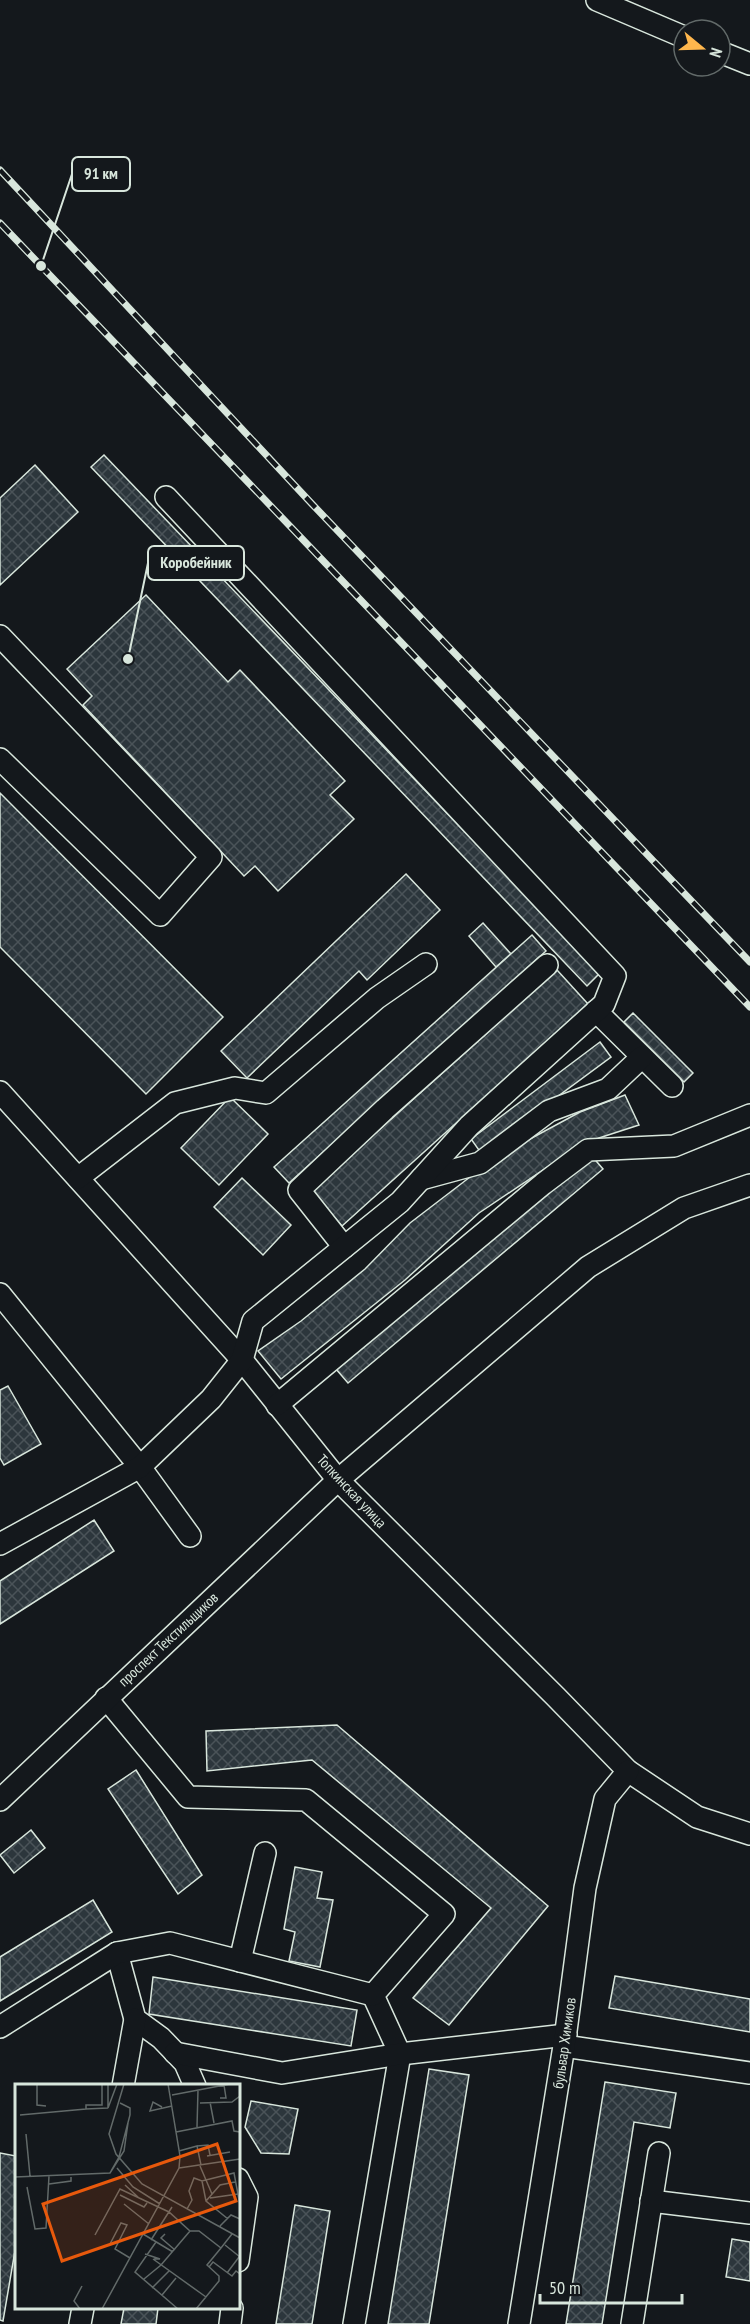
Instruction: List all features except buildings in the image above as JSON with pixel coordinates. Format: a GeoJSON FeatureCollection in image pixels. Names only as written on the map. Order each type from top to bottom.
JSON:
{"type":"FeatureCollection","features":[{"type":"Feature","properties":{"kind":"street"},"geometry":{"type":"LineString","coordinates":[[597,0],[672,32]]}},
{"type":"Feature","properties":{"kind":"street"},"geometry":{"type":"LineString","coordinates":[[732,57],[750,64]]}},
{"type":"Feature","properties":{"kind":"street"},"geometry":{"type":"LineString","coordinates":[[0,1544],[140,1467],[211,1399],[242,1360],[253,1321],[400,1202],[469,1126],[604,1004],[615,976],[166,497]]}},
{"type":"Feature","properties":{"kind":"street"},"geometry":{"type":"LineString","coordinates":[[0,636],[211,857],[160,915],[0,759]]}},
{"type":"Feature","properties":{"kind":"street"},"geometry":{"type":"LineString","coordinates":[[78,1178],[175,1102],[235,1088],[266,1093],[377,998],[426,964]]}},
{"type":"Feature","properties":{"kind":"street"},"geometry":{"type":"LineString","coordinates":[[344,1247],[299,1190],[385,1109],[547,965]]}},
{"type":"Feature","properties":{"kind":"street"},"geometry":{"type":"LineString","coordinates":[[596,1011],[672,1086]]}},
{"type":"Feature","properties":{"kind":"street"},"geometry":{"type":"LineString","coordinates":[[421,1179],[480,1163],[549,1111],[608,1089],[642,1057]]}},
{"type":"Feature","properties":{"kind":"street","name":"Топкинская улица"},"geometry":{"type":"LineString","coordinates":[[0,1092],[242,1360],[338,1480],[628,1771],[697,1818],[750,1834]]}},
{"type":"Feature","properties":{"kind":"street"},"geometry":{"type":"LineString","coordinates":[[277,1405],[543,1184],[588,1150],[674,1146],[750,1115]]}},
{"type":"Feature","properties":{"kind":"street","name":"проспект Текстильщиков"},"geometry":{"type":"LineString","coordinates":[[0,1800],[338,1480],[588,1267],[684,1208],[750,1185]]}},
{"type":"Feature","properties":{"kind":"street"},"geometry":{"type":"LineString","coordinates":[[0,1294],[140,1467],[190,1536]]}},
{"type":"Feature","properties":{"kind":"street"},"geometry":{"type":"LineString","coordinates":[[106,1698],[188,1797],[306,1800],[444,1914],[374,1995]]}},
{"type":"Feature","properties":{"kind":"street","name":"бульвар Химиков"},"geometry":{"type":"LineString","coordinates":[[519,2324],[565,2041],[585,1888],[605,1799],[628,1771]]}},
{"type":"Feature","properties":{"kind":"street"},"geometry":{"type":"LineString","coordinates":[[240,1961],[265,1852]]}},
{"type":"Feature","properties":{"kind":"street"},"geometry":{"type":"LineString","coordinates":[[0,2027],[117,1953],[170,1943],[374,1995]]}},
{"type":"Feature","properties":{"kind":"street"},"geometry":{"type":"LineString","coordinates":[[117,1953],[135,2019],[123,2084]]}},
{"type":"Feature","properties":{"kind":"street"},"geometry":{"type":"LineString","coordinates":[[354,2324],[400,2054],[374,1995]]}},
{"type":"Feature","properties":{"kind":"street"},"geometry":{"type":"LineString","coordinates":[[135,2019],[161,2038],[185,2063],[195,2084]]}},
{"type":"Feature","properties":{"kind":"street"},"geometry":{"type":"LineString","coordinates":[[175,2053],[282,2073],[400,2054],[565,2041],[750,2073]]}},
{"type":"Feature","properties":{"kind":"street"},"geometry":{"type":"LineString","coordinates":[[632,2324],[659,2153]]}},
{"type":"Feature","properties":{"kind":"street"},"geometry":{"type":"LineString","coordinates":[[240,2183],[247,2197],[240,2247]]}},
{"type":"Feature","properties":{"kind":"street"},"geometry":{"type":"LineString","coordinates":[[651,2202],[750,2212]]}},
{"type":"Feature","properties":{"kind":"street"},"geometry":{"type":"LineString","coordinates":[[81,2324],[83,2309]]}},
{"type":"Feature","properties":{"kind":"street"},"geometry":{"type":"LineString","coordinates":[[230,2324],[232,2309]]}},
{"type":"Feature","properties":{"kind":"railway"},"geometry":{"type":"LineString","coordinates":[[0,170],[312,504],[750,962]]}},
{"type":"Feature","properties":{"kind":"railway"},"geometry":{"type":"LineString","coordinates":[[0,223],[750,1007]]}},
{"type":"Feature","properties":{"kind":"place","name":"91 км"},"geometry":{"type":"Point","coordinates":[41,266]}},
{"type":"Feature","properties":{"kind":"place","name":"Коробейник"},"geometry":{"type":"Point","coordinates":[128,659]}}]}
